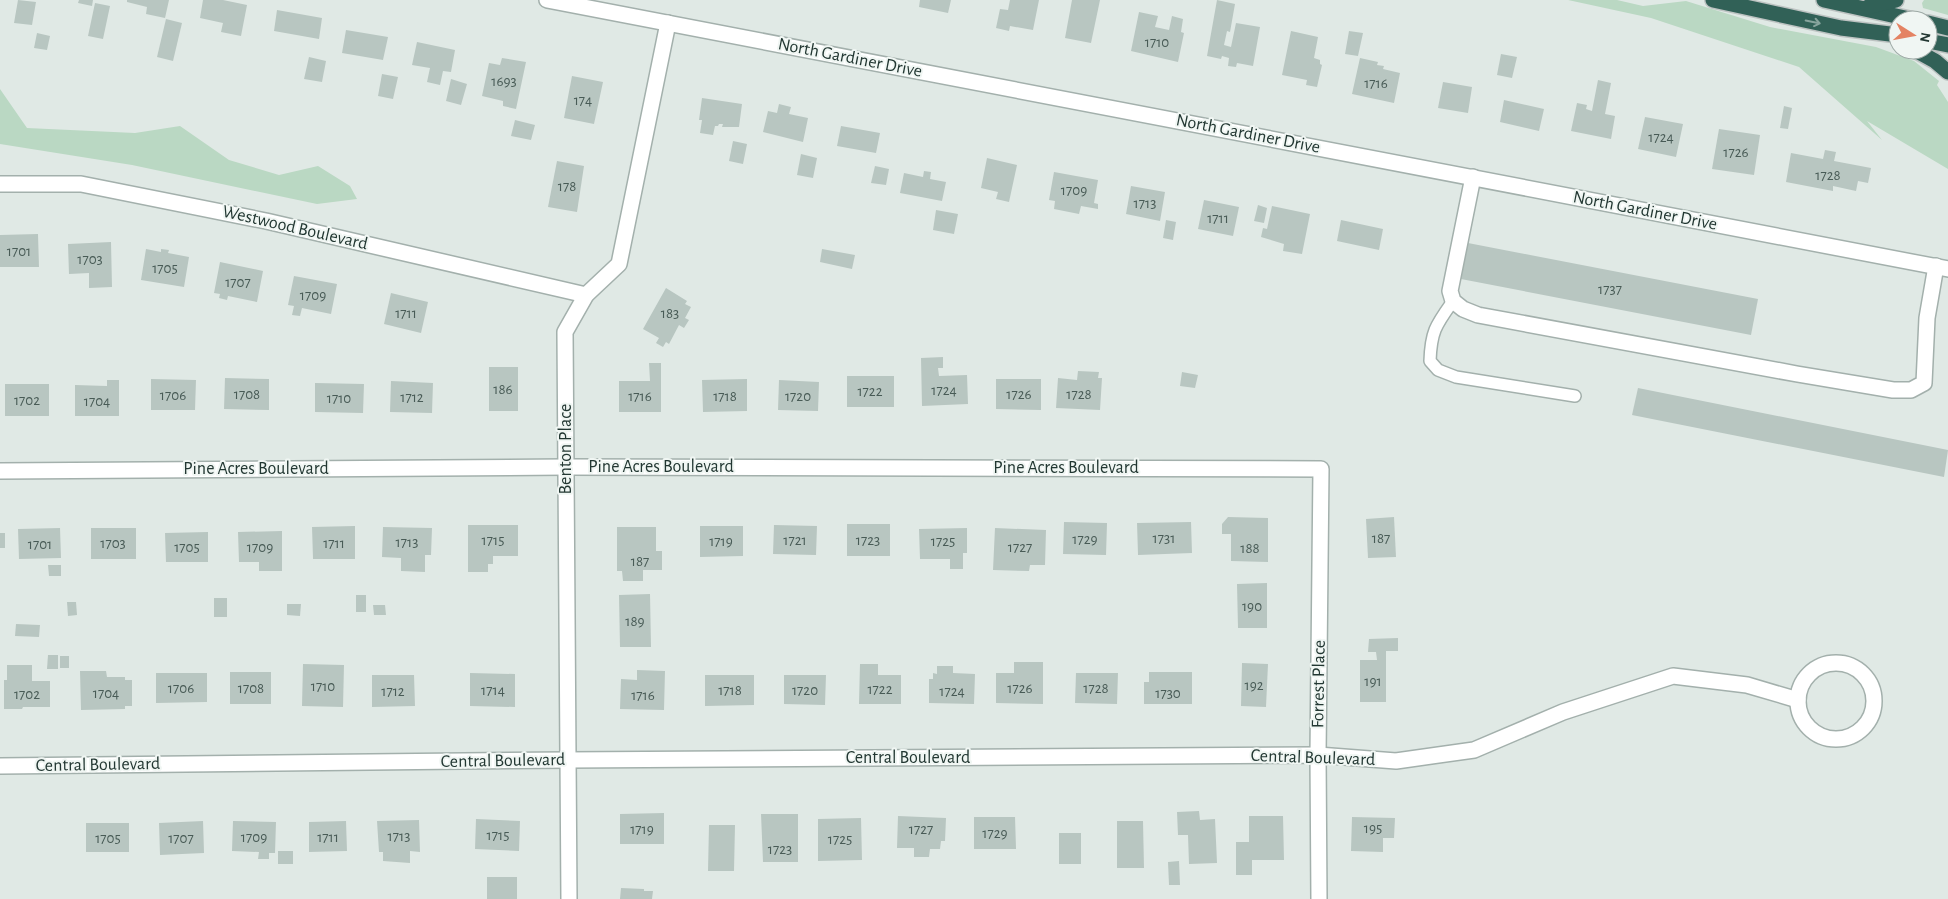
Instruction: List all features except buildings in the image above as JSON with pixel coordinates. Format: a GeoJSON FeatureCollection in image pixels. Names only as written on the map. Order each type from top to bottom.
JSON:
{"type":"FeatureCollection","features":[{"type":"Feature","properties":{"kind":"highway"},"geometry":{"type":"LineString","coordinates":[[1713,0],[1841,28],[1888,42]]}},
{"type":"Feature","properties":{"kind":"highway"},"geometry":{"type":"LineString","coordinates":[[1824,0],[1888,14]]}},
{"type":"Feature","properties":{"kind":"highway"},"geometry":{"type":"LineString","coordinates":[[1863,8],[1896,0]]}},
{"type":"Feature","properties":{"kind":"highway"},"geometry":{"type":"LineString","coordinates":[[1841,28],[1888,34]]}},
{"type":"Feature","properties":{"kind":"highway"},"geometry":{"type":"LineString","coordinates":[[1933,60],[1948,72]]}},
{"type":"Feature","properties":{"kind":"street","name":"North Gardiner Drive"},"geometry":{"type":"LineString","coordinates":[[547,0],[1942,267]]}},
{"type":"Feature","properties":{"kind":"street","name":"Benton Place"},"geometry":{"type":"LineString","coordinates":[[568,899],[565,332],[586,296],[619,264],[668,23]]}},
{"type":"Feature","properties":{"kind":"street"},"geometry":{"type":"LineString","coordinates":[[1473,177],[1450,292],[1453,301],[1463,309],[1478,315],[1796,374],[1893,390],[1911,390],[1924,383],[1928,318],[1942,267]]}},
{"type":"Feature","properties":{"kind":"street","name":"Westwood Boulevard"},"geometry":{"type":"LineString","coordinates":[[0,184],[81,184],[266,221],[586,296]]}},
{"type":"Feature","properties":{"kind":"street","name":"Pine Acres Boulevard"},"geometry":{"type":"LineString","coordinates":[[0,471],[566,467],[1321,469]]}},
{"type":"Feature","properties":{"kind":"street","name":"Forrest Place"},"geometry":{"type":"LineString","coordinates":[[1319,899],[1318,755],[1321,469]]}},
{"type":"Feature","properties":{"kind":"street"},"geometry":{"type":"LineString","coordinates":[[1828,663],[1845,663],[1860,671],[1871,684],[1874,701],[1870,717],[1860,731],[1844,738],[1827,738],[1812,730],[1802,717],[1798,700],[1802,684],[1812,671],[1828,663]]}},
{"type":"Feature","properties":{"kind":"street","name":"Central Boulevard"},"geometry":{"type":"LineString","coordinates":[[0,766],[1318,755],[1396,761],[1474,750],[1563,712],[1673,676],[1747,684],[1798,700]]}},
{"type":"Feature","properties":{"kind":"lane"},"geometry":{"type":"LineString","coordinates":[[1453,301],[1435,326],[1430,347],[1430,361],[1438,370],[1456,377],[1575,396]]}},
{"type":"Feature","properties":{"kind":"green space"},"geometry":{"type":"Polygon","coordinates":[[[1568,0],[1617,0],[1643,6],[1686,1],[1770,27],[1876,47],[1888,51],[1888,60],[1914,61],[1939,81],[1937,85],[1948,102],[1948,169],[1867,121],[1882,140],[1799,67],[1651,18],[1568,0]]]}},
{"type":"Feature","properties":{"kind":"green space"},"geometry":{"type":"Polygon","coordinates":[[[1924,0],[1948,0],[1948,15],[1938,12],[1938,10],[1923,8],[1922,3],[1924,0]]]}},
{"type":"Feature","properties":{"kind":"green space"},"geometry":{"type":"Polygon","coordinates":[[[0,89],[27,128],[135,133],[180,126],[229,160],[279,175],[318,166],[350,186],[357,199],[317,204],[132,165],[0,144],[0,89]]]}}]}
